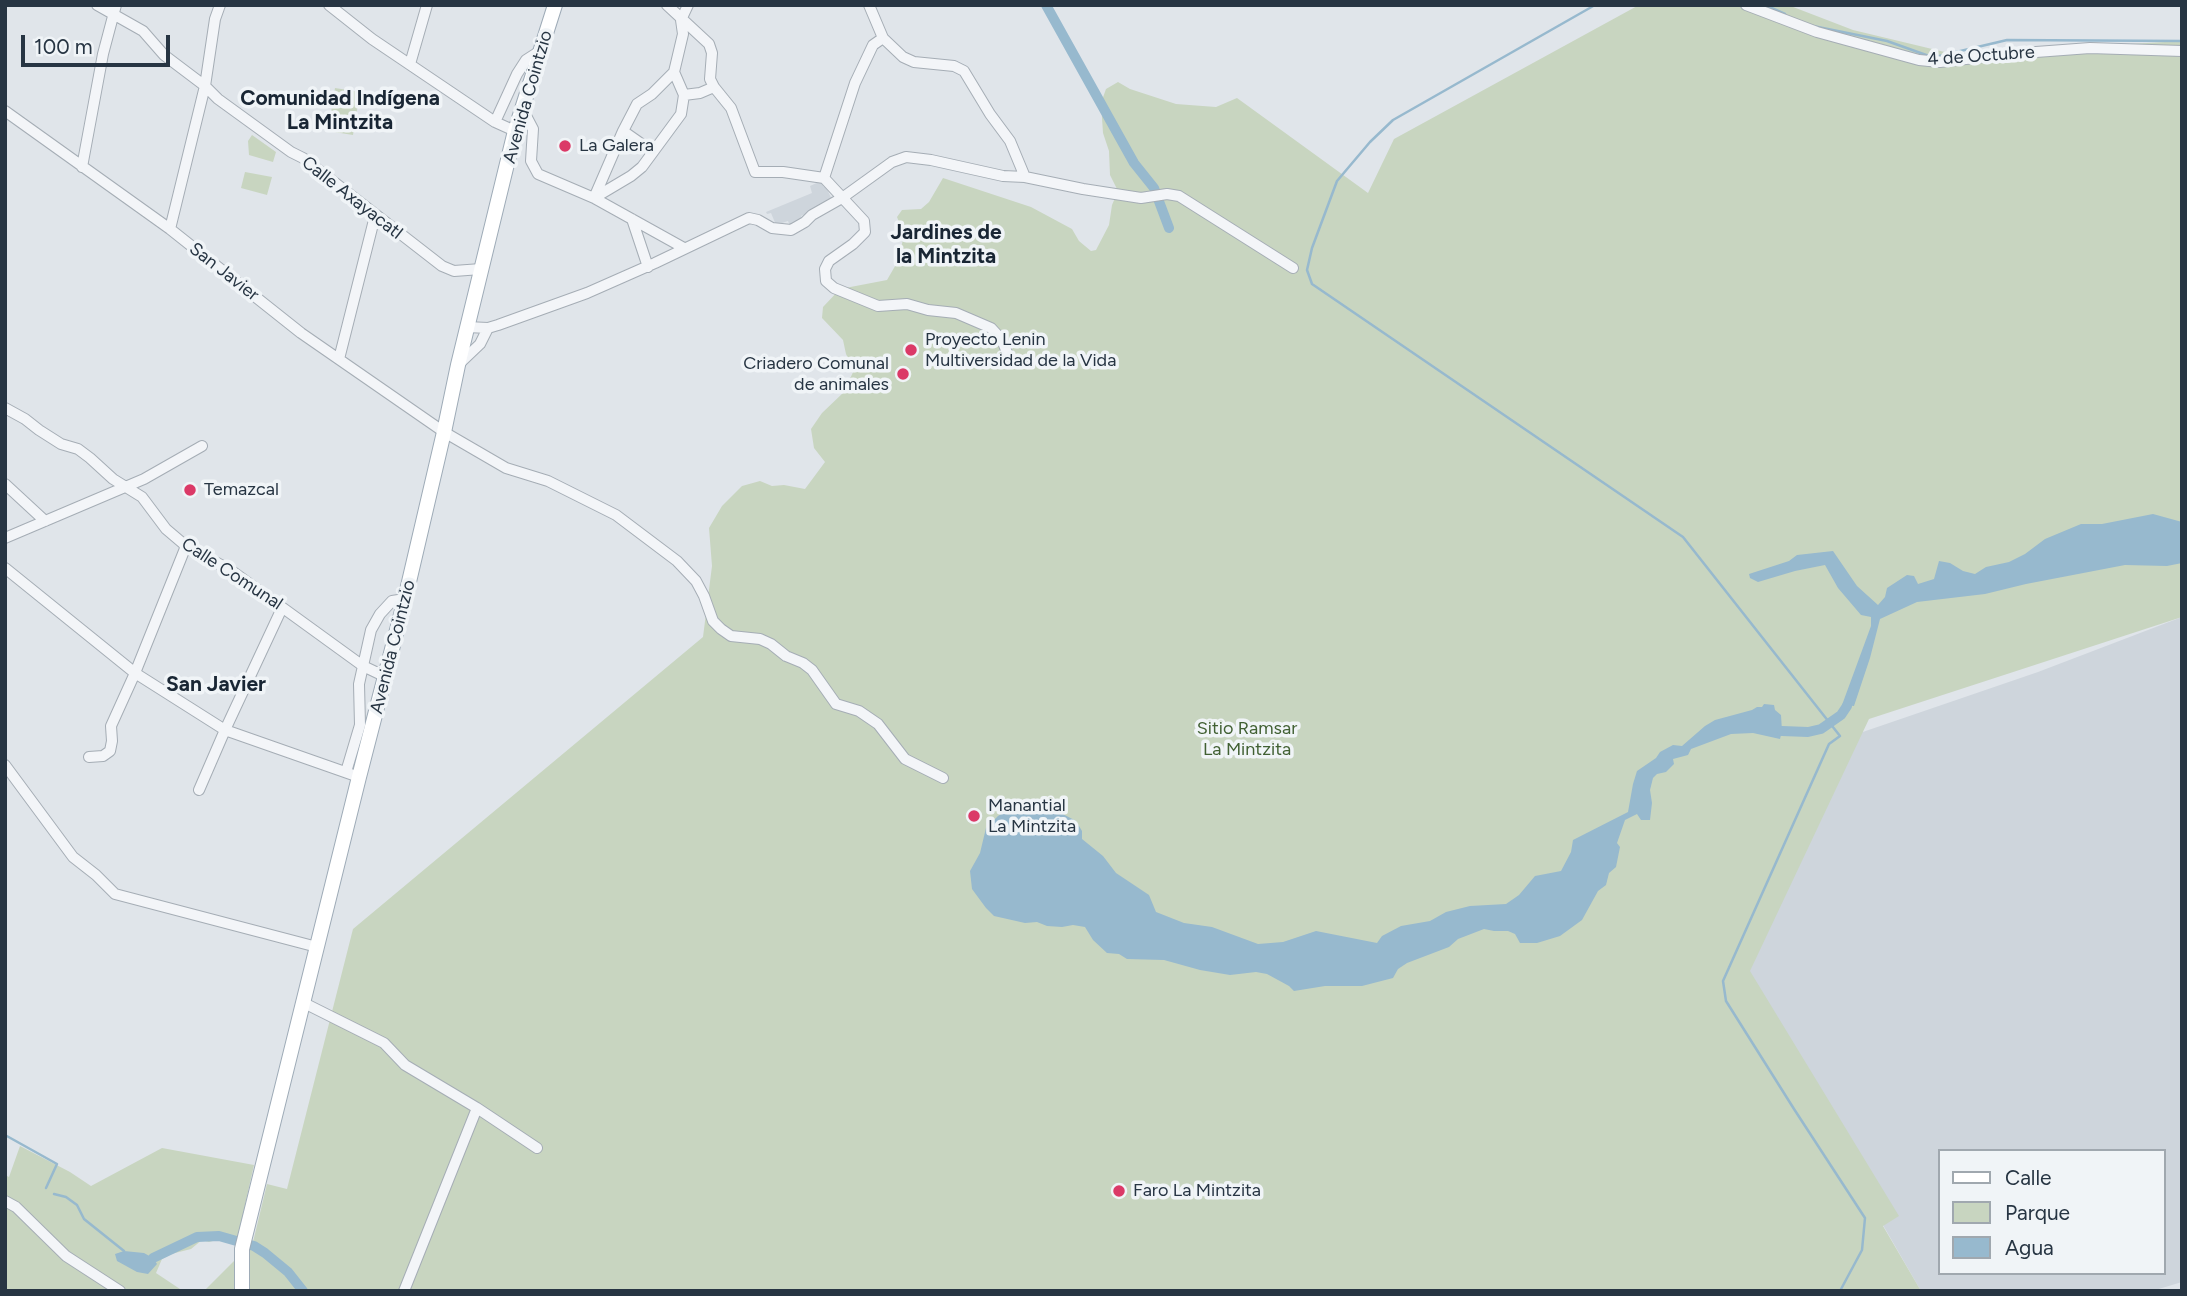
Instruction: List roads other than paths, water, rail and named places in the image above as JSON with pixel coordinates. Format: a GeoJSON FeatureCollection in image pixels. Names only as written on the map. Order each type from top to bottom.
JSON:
{"type":"FeatureCollection","features":[{"type":"Feature","properties":{"kind":"main road","name":"Avenida Cointzio"},"geometry":{"type":"LineString","coordinates":[[242,1291],[243,1243],[304,1003],[352,775],[386,677],[515,131],[555,6]]}},
{"type":"Feature","properties":{"kind":"street","name":"Calle Axayacatl"},"geometry":{"type":"LineString","coordinates":[[97,5],[115,10],[143,31],[164,55],[218,99],[290,152],[303,158],[442,266],[454,271],[481,268]]}},
{"type":"Feature","properties":{"kind":"street"},"geometry":{"type":"LineString","coordinates":[[170,229],[205,86],[215,19],[220,5]]}},
{"type":"Feature","properties":{"kind":"street"},"geometry":{"type":"LineString","coordinates":[[329,5],[372,39],[495,122],[515,131]]}},
{"type":"Feature","properties":{"kind":"street"},"geometry":{"type":"LineString","coordinates":[[410,64],[427,5]]}},
{"type":"Feature","properties":{"kind":"street"},"geometry":{"type":"LineString","coordinates":[[667,5],[709,44],[712,53],[710,79],[731,108],[755,172],[783,172],[824,178],[864,221],[865,232],[829,261],[825,269],[826,281],[834,288],[878,306],[907,303],[928,310],[956,313],[991,328],[1002,340],[1008,355]]}},
{"type":"Feature","properties":{"kind":"street"},"geometry":{"type":"LineString","coordinates":[[594,198],[623,131],[638,104],[653,94],[674,72],[683,34],[681,20],[688,5]]}},
{"type":"Feature","properties":{"kind":"street"},"geometry":{"type":"LineString","coordinates":[[869,5],[883,38],[903,57],[954,66],[964,71],[1010,141],[1025,177]]}},
{"type":"Feature","properties":{"kind":"street","name":"4 de Octubre"},"geometry":{"type":"LineString","coordinates":[[1746,5],[1817,32],[1919,60],[1940,62],[2090,48],[2182,51]]}},
{"type":"Feature","properties":{"kind":"street"},"geometry":{"type":"LineString","coordinates":[[82,167],[103,54],[115,10]]}},
{"type":"Feature","properties":{"kind":"street"},"geometry":{"type":"LineString","coordinates":[[824,178],[855,83],[873,46],[883,38]]}},
{"type":"Feature","properties":{"kind":"street"},"geometry":{"type":"LineString","coordinates":[[495,122],[517,74],[526,60],[540,51]]}},
{"type":"Feature","properties":{"kind":"street"},"geometry":{"type":"LineString","coordinates":[[594,198],[631,177],[642,167],[681,114],[684,95],[674,72]]}},
{"type":"Feature","properties":{"kind":"street"},"geometry":{"type":"LineString","coordinates":[[684,95],[700,93],[714,87]]}},
{"type":"Feature","properties":{"kind":"street"},"geometry":{"type":"LineString","coordinates":[[522,108],[533,129],[531,161],[538,174],[594,198],[684,248]]}},
{"type":"Feature","properties":{"kind":"street","name":"San Javier"},"geometry":{"type":"LineString","coordinates":[[5,111],[170,229],[301,333],[444,432],[506,468],[548,481],[615,515],[677,561],[696,581],[713,621],[721,629],[731,636],[760,639],[786,656],[803,663],[812,670],[836,704],[859,711],[878,724],[905,759],[943,778]]}},
{"type":"Feature","properties":{"kind":"street"},"geometry":{"type":"LineString","coordinates":[[623,131],[653,152]]}},
{"type":"Feature","properties":{"kind":"street"},"geometry":{"type":"LineString","coordinates":[[467,327],[488,328],[587,293],[749,219],[758,220],[772,228],[791,230],[892,163],[906,157],[1141,198],[1179,196],[1293,268]]}},
{"type":"Feature","properties":{"kind":"street"},"geometry":{"type":"LineString","coordinates":[[339,359],[375,216]]}},
{"type":"Feature","properties":{"kind":"street"},"geometry":{"type":"LineString","coordinates":[[632,219],[648,267]]}},
{"type":"Feature","properties":{"kind":"street"},"geometry":{"type":"LineString","coordinates":[[458,365],[480,344],[488,328]]}},
{"type":"Feature","properties":{"kind":"street","name":"Calle Comunal"},"geometry":{"type":"LineString","coordinates":[[5,408],[61,444],[78,449],[113,479],[142,497],[166,529],[186,546],[232,571],[363,667],[386,677]]}},
{"type":"Feature","properties":{"kind":"street"},"geometry":{"type":"LineString","coordinates":[[5,538],[153,475],[202,446]]}},
{"type":"Feature","properties":{"kind":"street"},"geometry":{"type":"LineString","coordinates":[[5,484],[45,521]]}},
{"type":"Feature","properties":{"kind":"street"},"geometry":{"type":"LineString","coordinates":[[89,757],[103,756],[110,751],[111,726],[186,546]]}},
{"type":"Feature","properties":{"kind":"street"},"geometry":{"type":"LineString","coordinates":[[5,568],[135,673],[225,730],[352,775],[360,725],[359,684],[371,630],[392,601],[405,599]]}},
{"type":"Feature","properties":{"kind":"street"},"geometry":{"type":"LineString","coordinates":[[199,790],[282,608]]}},
{"type":"Feature","properties":{"kind":"street"},"geometry":{"type":"LineString","coordinates":[[5,765],[73,857],[116,894],[317,947]]}},
{"type":"Feature","properties":{"kind":"street"},"geometry":{"type":"LineString","coordinates":[[304,1003],[384,1043],[405,1065],[537,1148]]}},
{"type":"Feature","properties":{"kind":"street"},"geometry":{"type":"LineString","coordinates":[[404,1291],[477,1108]]}},
{"type":"Feature","properties":{"kind":"street"},"geometry":{"type":"LineString","coordinates":[[5,1201],[16,1207],[66,1256],[120,1291]]}},
{"type":"Feature","properties":{"kind":"water"},"geometry":{"type":"Polygon","coordinates":[[[2153,514],[2182,522],[2182,563],[2167,566],[2125,565],[1985,594],[1917,602],[1880,619],[1854,706],[1842,705],[1871,626],[1871,617],[1861,615],[1838,588],[1825,565],[1758,582],[1750,578],[1749,574],[1789,561],[1797,555],[1833,551],[1857,586],[1878,605],[1885,597],[1887,588],[1907,575],[1914,576],[1918,584],[1934,579],[1939,561],[1975,574],[1986,567],[2009,562],[2045,539],[2081,524],[2102,524],[2153,514]]]}},
{"type":"Feature","properties":{"kind":"water","name":"Manantial La Mintzita"},"geometry":{"type":"Polygon","coordinates":[[[1764,704],[1774,705],[1781,715],[1780,739],[1753,733],[1731,734],[1691,749],[1688,755],[1673,759],[1674,764],[1666,772],[1653,778],[1650,790],[1650,820],[1641,820],[1637,814],[1625,820],[1617,843],[1620,847],[1616,867],[1609,873],[1606,885],[1598,891],[1582,920],[1560,936],[1537,943],[1520,943],[1515,934],[1508,931],[1484,929],[1458,939],[1449,947],[1407,963],[1398,969],[1393,978],[1362,986],[1325,986],[1294,991],[1267,974],[1256,972],[1230,975],[1164,960],[1127,959],[1119,954],[1107,953],[1093,940],[1085,927],[1047,926],[994,916],[972,889],[970,871],[980,853],[986,828],[1014,806],[1031,804],[1061,813],[1076,821],[1082,831],[1082,839],[1103,856],[1116,873],[1149,895],[1156,912],[1184,923],[1212,927],[1258,944],[1283,942],[1316,931],[1377,943],[1382,936],[1401,926],[1430,921],[1446,912],[1470,906],[1506,904],[1519,895],[1535,876],[1561,871],[1571,852],[1573,840],[1628,812],[1637,771],[1660,752],[1673,745],[1682,746],[1715,720],[1762,707],[1764,704]]]}},
{"type":"Feature","properties":{"kind":"water"},"geometry":{"type":"Polygon","coordinates":[[[124,1251],[144,1253],[157,1264],[148,1274],[137,1272],[117,1261],[115,1254],[124,1251]]]}},
{"type":"Feature","properties":{"kind":"waterway"},"geometry":{"type":"LineString","coordinates":[[1046,5],[1134,163],[1154,188],[1169,228]]}},
{"type":"Feature","properties":{"kind":"waterway"},"geometry":{"type":"LineString","coordinates":[[1595,5],[1393,120],[1337,181],[1312,248],[1307,270],[1312,284],[1683,537],[1840,736],[1829,744],[1723,981],[1726,1001],[1865,1218],[1862,1250],[1840,1291]]}},
{"type":"Feature","properties":{"kind":"waterway"},"geometry":{"type":"LineString","coordinates":[[1765,5],[1785,14]]}},
{"type":"Feature","properties":{"kind":"waterway"},"geometry":{"type":"LineString","coordinates":[[1813,26],[1887,41],[1929,56]]}},
{"type":"Feature","properties":{"kind":"waterway"},"geometry":{"type":"LineString","coordinates":[[1935,57],[2007,40],[2182,41]]}},
{"type":"Feature","properties":{"kind":"waterway"},"geometry":{"type":"LineString","coordinates":[[1782,731],[1808,732],[1821,729],[1841,715],[1847,706]]}},
{"type":"Feature","properties":{"kind":"waterway"},"geometry":{"type":"LineString","coordinates":[[5,1135],[57,1164],[46,1188]]}},
{"type":"Feature","properties":{"kind":"waterway"},"geometry":{"type":"LineString","coordinates":[[54,1194],[66,1197],[77,1205],[84,1219],[124,1251]]}},
{"type":"Feature","properties":{"kind":"waterway"},"geometry":{"type":"LineString","coordinates":[[153,1258],[197,1237],[219,1236],[254,1246],[265,1253],[288,1272],[303,1291]]}},
{"type":"Feature","properties":{"kind":"place","name":"La Galera"},"geometry":{"type":"Point","coordinates":[565,146]}},
{"type":"Feature","properties":{"kind":"place","name":"Proyecto Lenin Multiversidad de la Vida"},"geometry":{"type":"Point","coordinates":[911,350]}},
{"type":"Feature","properties":{"kind":"place","name":"Criadero Comunal de animales"},"geometry":{"type":"Point","coordinates":[903,374]}},
{"type":"Feature","properties":{"kind":"place","name":"Temazcal"},"geometry":{"type":"Point","coordinates":[190,490]}},
{"type":"Feature","properties":{"kind":"place","name":"Manantial La Mintzita"},"geometry":{"type":"Point","coordinates":[974,816]}},
{"type":"Feature","properties":{"kind":"place","name":"Faro La Mintzita"},"geometry":{"type":"Point","coordinates":[1119,1191]}},
{"type":"Feature","properties":{"kind":"district","name":"Comunidad Indígena La Mintzita"},"geometry":{"type":"Point","coordinates":[340,111]}},
{"type":"Feature","properties":{"kind":"district","name":"Jardines de la Mintzita"},"geometry":{"type":"Point","coordinates":[946,245]}},
{"type":"Feature","properties":{"kind":"district","name":"San Javier"},"geometry":{"type":"Point","coordinates":[216,685]}},
{"type":"Feature","properties":{"kind":"park label","name":"Sitio Ramsar La Mintzita"},"geometry":{"type":"Point","coordinates":[1247,739]}}]}
